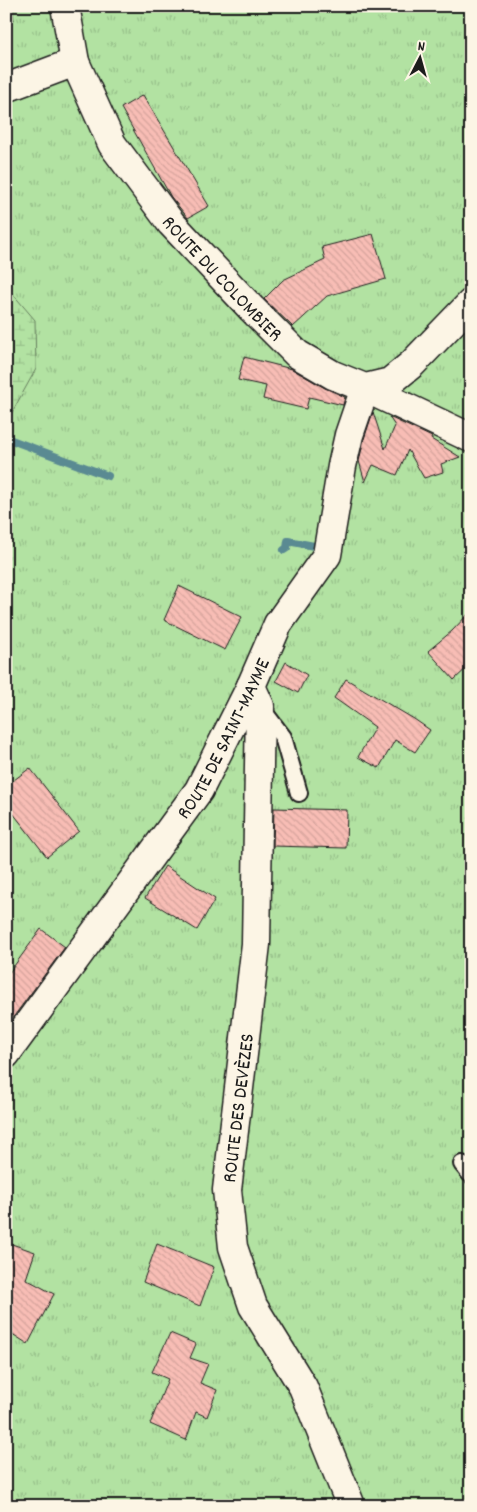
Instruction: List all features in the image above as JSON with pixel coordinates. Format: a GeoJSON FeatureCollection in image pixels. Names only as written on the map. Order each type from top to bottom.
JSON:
{"type":"FeatureCollection","features":[{"type":"Feature","properties":{"kind":"street","name":"ROUTE DU COLOMBIER"},"geometry":{"type":"LineString","coordinates":[[65,6],[75,62],[112,144],[170,223],[252,310],[297,354],[333,375],[471,438]]}},
{"type":"Feature","properties":{"kind":"street"},"geometry":{"type":"LineString","coordinates":[[6,88],[75,62]]}},
{"type":"Feature","properties":{"kind":"street"},"geometry":{"type":"LineString","coordinates":[[365,388],[390,382],[412,364],[471,303]]}},
{"type":"Feature","properties":{"kind":"street","name":"ROUTE DE SAINT-MAYME"},"geometry":{"type":"LineString","coordinates":[[6,1054],[199,790],[256,696],[278,624],[326,554],[342,509],[349,435],[365,388]]}},
{"type":"Feature","properties":{"kind":"street","name":"ROUTE DES DEVÈZES"},"geometry":{"type":"LineString","coordinates":[[256,696],[256,944],[227,1190],[233,1247],[253,1306],[302,1387],[351,1506]]}},
{"type":"Feature","properties":{"kind":"lane"},"geometry":{"type":"LineString","coordinates":[[256,696],[283,737],[299,793]]}},
{"type":"Feature","properties":{"kind":"green space"},"geometry":{"type":"Polygon","coordinates":[[[6,6],[471,6],[471,1506],[6,1506],[6,6]]]}},
{"type":"Feature","properties":{"kind":"green space"},"geometry":{"type":"Polygon","coordinates":[[[6,6],[12,6],[14,19],[6,28],[6,6]]]}},
{"type":"Feature","properties":{"kind":"green space"},"geometry":{"type":"Polygon","coordinates":[[[6,286],[35,320],[36,369],[6,423],[6,286]]]}},
{"type":"Feature","properties":{"kind":"building"},"geometry":{"type":"Polygon","coordinates":[[[143,95],[209,206],[188,218],[171,197],[121,108],[143,95]]]}},
{"type":"Feature","properties":{"kind":"building"},"geometry":{"type":"Polygon","coordinates":[[[373,234],[386,279],[327,296],[293,327],[264,299],[283,280],[325,260],[322,247],[373,234]]]}},
{"type":"Feature","properties":{"kind":"building"},"geometry":{"type":"Polygon","coordinates":[[[244,357],[292,369],[345,397],[343,405],[309,397],[306,409],[263,399],[266,386],[238,380],[244,357]]]}},
{"type":"Feature","properties":{"kind":"building"},"geometry":{"type":"Polygon","coordinates":[[[373,412],[385,449],[395,426],[389,417],[432,437],[431,439],[460,457],[441,464],[443,472],[424,478],[408,450],[397,475],[373,465],[365,482],[359,461],[373,412]]]}},
{"type":"Feature","properties":{"kind":"building"},"geometry":{"type":"Polygon","coordinates":[[[179,586],[242,617],[225,650],[164,620],[179,586]]]}},
{"type":"Feature","properties":{"kind":"building"},"geometry":{"type":"Polygon","coordinates":[[[471,611],[471,664],[454,680],[428,651],[452,631],[471,611]]]}},
{"type":"Feature","properties":{"kind":"building"},"geometry":{"type":"Polygon","coordinates":[[[286,662],[307,675],[298,693],[276,681],[286,662]]]}},
{"type":"Feature","properties":{"kind":"building"},"geometry":{"type":"Polygon","coordinates":[[[346,679],[430,730],[415,752],[395,740],[379,768],[358,757],[375,727],[334,698],[346,679]]]}},
{"type":"Feature","properties":{"kind":"building"},"geometry":{"type":"Polygon","coordinates":[[[30,768],[79,831],[47,857],[6,804],[6,786],[30,768]]]}},
{"type":"Feature","properties":{"kind":"building"},"geometry":{"type":"Polygon","coordinates":[[[274,808],[347,810],[346,848],[273,846],[274,808]]]}},
{"type":"Feature","properties":{"kind":"building"},"geometry":{"type":"Polygon","coordinates":[[[165,866],[215,899],[197,930],[145,898],[165,866]]]}},
{"type":"Feature","properties":{"kind":"building"},"geometry":{"type":"Polygon","coordinates":[[[41,929],[65,947],[6,1027],[6,977],[41,929]]]}},
{"type":"Feature","properties":{"kind":"building"},"geometry":{"type":"Polygon","coordinates":[[[6,1242],[35,1252],[26,1279],[54,1294],[28,1344],[6,1330],[6,1242]]]}},
{"type":"Feature","properties":{"kind":"building"},"geometry":{"type":"Polygon","coordinates":[[[157,1244],[214,1267],[200,1306],[143,1282],[157,1244]]]}},
{"type":"Feature","properties":{"kind":"building"},"geometry":{"type":"Polygon","coordinates":[[[170,1333],[196,1344],[190,1358],[208,1364],[200,1383],[217,1390],[207,1417],[196,1412],[186,1440],[150,1424],[168,1379],[152,1372],[170,1333]]]}},
{"type":"Feature","properties":{"kind":"waterway"},"geometry":{"type":"LineString","coordinates":[[6,438],[108,476]]}},
{"type":"Feature","properties":{"kind":"waterway"},"geometry":{"type":"LineString","coordinates":[[284,550],[287,548],[288,541],[314,546]]}}]}
